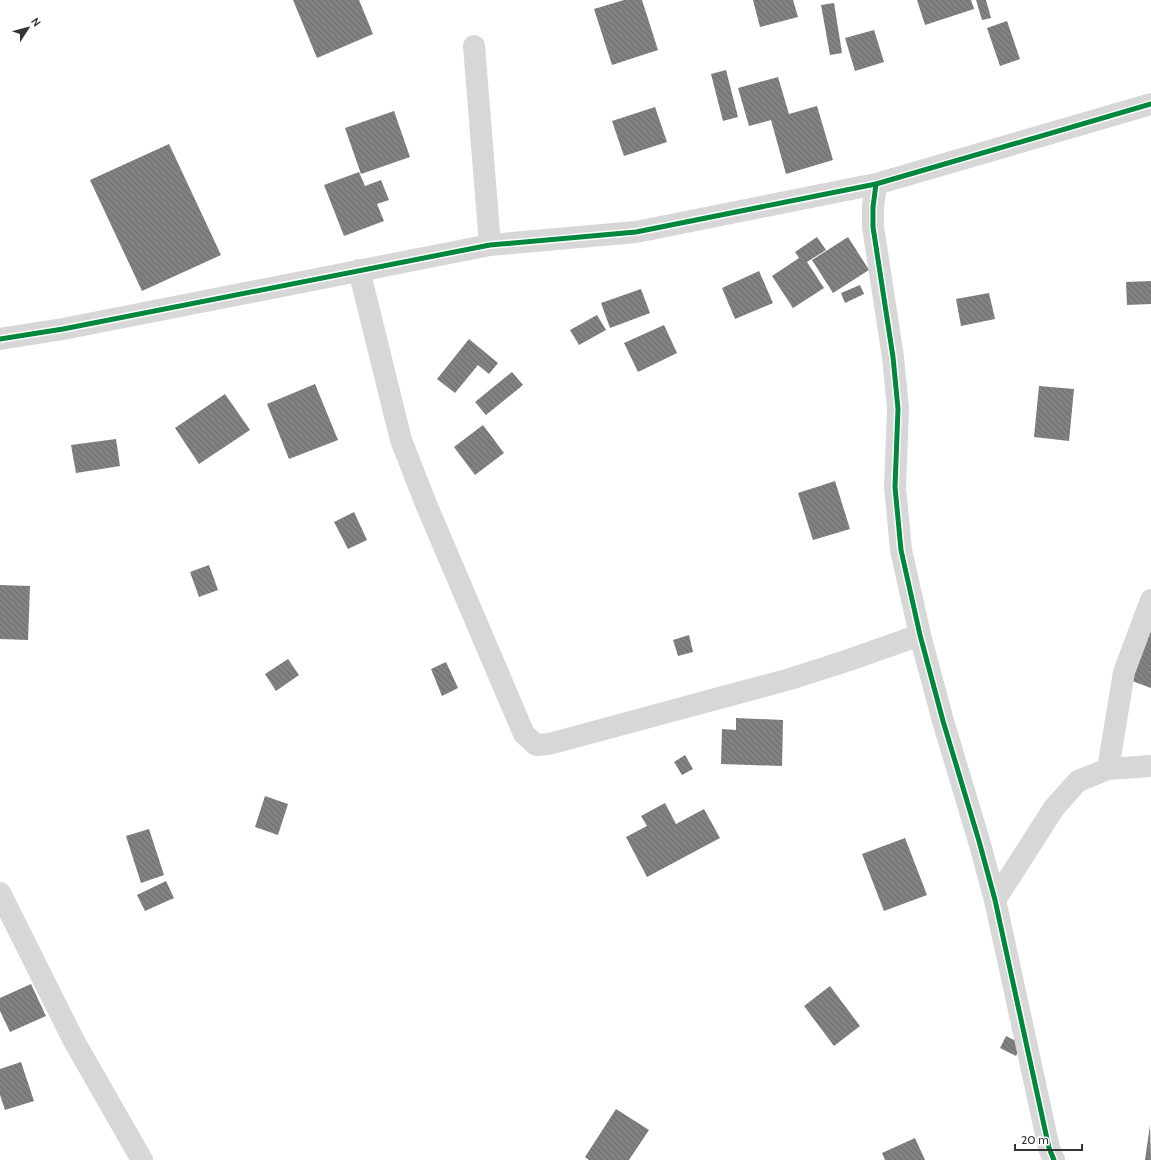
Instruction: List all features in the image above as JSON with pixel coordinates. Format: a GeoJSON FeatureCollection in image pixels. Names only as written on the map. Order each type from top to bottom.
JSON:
{"type":"FeatureCollection","features":[{"type":"Feature","properties":{"kind":"street"},"geometry":{"type":"LineString","coordinates":[[474,46],[490,245]]}},
{"type":"Feature","properties":{"kind":"street"},"geometry":{"type":"LineString","coordinates":[[0,339],[62,330],[490,245],[636,232],[876,184],[1151,104]]}},
{"type":"Feature","properties":{"kind":"street"},"geometry":{"type":"LineString","coordinates":[[876,184],[873,206],[873,227],[893,357],[898,409],[895,487],[900,550],[920,635],[995,900],[1049,1148],[1054,1160]]}},
{"type":"Feature","properties":{"kind":"street"},"geometry":{"type":"LineString","coordinates":[[359,270],[401,440],[426,504],[524,734],[536,745],[549,744],[790,679],[920,635]]}},
{"type":"Feature","properties":{"kind":"street"},"geometry":{"type":"LineString","coordinates":[[1108,769],[1124,672],[1151,600]]}},
{"type":"Feature","properties":{"kind":"street"},"geometry":{"type":"LineString","coordinates":[[995,900],[1058,803],[1078,781],[1108,769],[1151,766]]}},
{"type":"Feature","properties":{"kind":"street"},"geometry":{"type":"LineString","coordinates":[[0,894],[74,1041],[142,1160]]}},
{"type":"Feature","properties":{"kind":"building"},"geometry":{"type":"Polygon","coordinates":[[[293,0],[359,0],[373,34],[317,58],[293,0]]]}},
{"type":"Feature","properties":{"kind":"building"},"geometry":{"type":"Polygon","coordinates":[[[624,0],[642,0],[658,50],[612,65],[594,9],[624,0]]]}},
{"type":"Feature","properties":{"kind":"building"},"geometry":{"type":"Polygon","coordinates":[[[753,0],[793,0],[798,17],[760,27],[753,0]]]}},
{"type":"Feature","properties":{"kind":"building"},"geometry":{"type":"Polygon","coordinates":[[[917,0],[971,0],[974,9],[925,25],[917,0]]]}},
{"type":"Feature","properties":{"kind":"building"},"geometry":{"type":"Polygon","coordinates":[[[976,0],[986,0],[991,18],[982,20],[976,0]]]}},
{"type":"Feature","properties":{"kind":"building"},"geometry":{"type":"Polygon","coordinates":[[[834,3],[842,53],[830,55],[821,5],[834,3]]]}},
{"type":"Feature","properties":{"kind":"building"},"geometry":{"type":"Polygon","coordinates":[[[1007,21],[1020,59],[1000,66],[987,28],[1007,21]]]}},
{"type":"Feature","properties":{"kind":"building"},"geometry":{"type":"Polygon","coordinates":[[[874,30],[884,62],[855,71],[845,38],[874,30]]]}},
{"type":"Feature","properties":{"kind":"building"},"geometry":{"type":"Polygon","coordinates":[[[726,70],[738,117],[723,121],[711,74],[726,70]]]}},
{"type":"Feature","properties":{"kind":"building"},"geometry":{"type":"Polygon","coordinates":[[[778,77],[789,114],[817,106],[833,160],[786,174],[771,120],[749,126],[738,88],[778,77]]]}},
{"type":"Feature","properties":{"kind":"building"},"geometry":{"type":"Polygon","coordinates":[[[655,107],[667,142],[624,156],[612,121],[655,107]]]}},
{"type":"Feature","properties":{"kind":"building"},"geometry":{"type":"Polygon","coordinates":[[[394,111],[410,157],[361,174],[345,128],[394,111]]]}},
{"type":"Feature","properties":{"kind":"building"},"geometry":{"type":"Polygon","coordinates":[[[169,144],[221,255],[142,291],[90,180],[169,144]]]}},
{"type":"Feature","properties":{"kind":"building"},"geometry":{"type":"Polygon","coordinates":[[[359,172],[365,186],[381,180],[389,200],[377,204],[384,221],[344,236],[324,185],[359,172]]]}},
{"type":"Feature","properties":{"kind":"building"},"geometry":{"type":"Polygon","coordinates":[[[817,237],[826,250],[807,262],[824,288],[793,308],[772,276],[799,258],[795,252],[817,237]]]}},
{"type":"Feature","properties":{"kind":"building"},"geometry":{"type":"Polygon","coordinates":[[[848,237],[869,270],[833,293],[812,260],[848,237]]]}},
{"type":"Feature","properties":{"kind":"building"},"geometry":{"type":"Polygon","coordinates":[[[759,271],[773,303],[735,319],[722,288],[759,271]]]}},
{"type":"Feature","properties":{"kind":"building"},"geometry":{"type":"Polygon","coordinates":[[[1151,281],[1151,304],[1127,305],[1126,282],[1151,281]]]}},
{"type":"Feature","properties":{"kind":"building"},"geometry":{"type":"Polygon","coordinates":[[[860,285],[864,294],[845,303],[841,293],[860,285]]]}},
{"type":"Feature","properties":{"kind":"building"},"geometry":{"type":"Polygon","coordinates":[[[641,289],[650,313],[610,328],[601,303],[641,289]]]}},
{"type":"Feature","properties":{"kind":"building"},"geometry":{"type":"Polygon","coordinates":[[[989,293],[995,319],[961,326],[956,299],[989,293]]]}},
{"type":"Feature","properties":{"kind":"building"},"geometry":{"type":"Polygon","coordinates":[[[597,315],[606,330],[579,345],[570,330],[597,315]]]}},
{"type":"Feature","properties":{"kind":"building"},"geometry":{"type":"Polygon","coordinates":[[[664,325],[677,353],[638,372],[624,343],[664,325]]]}},
{"type":"Feature","properties":{"kind":"building"},"geometry":{"type":"Polygon","coordinates":[[[469,339],[498,363],[489,374],[478,365],[455,393],[437,379],[469,339]]]}},
{"type":"Feature","properties":{"kind":"building"},"geometry":{"type":"Polygon","coordinates":[[[512,372],[523,385],[486,415],[475,402],[512,372]]]}},
{"type":"Feature","properties":{"kind":"building"},"geometry":{"type":"Polygon","coordinates":[[[315,384],[338,440],[289,459],[267,404],[315,384]]]}},
{"type":"Feature","properties":{"kind":"building"},"geometry":{"type":"Polygon","coordinates":[[[1039,386],[1074,389],[1069,441],[1034,437],[1039,386]]]}},
{"type":"Feature","properties":{"kind":"building"},"geometry":{"type":"Polygon","coordinates":[[[225,394],[250,430],[199,464],[175,428],[225,394]]]}},
{"type":"Feature","properties":{"kind":"building"},"geometry":{"type":"Polygon","coordinates":[[[483,425],[504,453],[475,475],[454,447],[483,425]]]}},
{"type":"Feature","properties":{"kind":"building"},"geometry":{"type":"Polygon","coordinates":[[[116,439],[120,466],[76,473],[71,445],[116,439]]]}},
{"type":"Feature","properties":{"kind":"building"},"geometry":{"type":"Polygon","coordinates":[[[835,481],[850,529],[813,540],[798,493],[835,481]]]}},
{"type":"Feature","properties":{"kind":"building"},"geometry":{"type":"Polygon","coordinates":[[[354,512],[367,540],[348,549],[334,522],[354,512]]]}},
{"type":"Feature","properties":{"kind":"building"},"geometry":{"type":"Polygon","coordinates":[[[209,565],[218,590],[199,597],[190,572],[209,565]]]}},
{"type":"Feature","properties":{"kind":"building"},"geometry":{"type":"Polygon","coordinates":[[[0,585],[30,586],[28,640],[0,639],[0,585]]]}},
{"type":"Feature","properties":{"kind":"building"},"geometry":{"type":"Polygon","coordinates":[[[1148,630],[1151,631],[1151,688],[1132,681],[1148,630]]]}},
{"type":"Feature","properties":{"kind":"building"},"geometry":{"type":"Polygon","coordinates":[[[689,635],[693,652],[678,656],[673,640],[689,635]]]}},
{"type":"Feature","properties":{"kind":"building"},"geometry":{"type":"Polygon","coordinates":[[[288,659],[299,675],[276,691],[265,674],[288,659]]]}},
{"type":"Feature","properties":{"kind":"building"},"geometry":{"type":"Polygon","coordinates":[[[446,662],[458,688],[442,696],[431,669],[446,662]]]}},
{"type":"Feature","properties":{"kind":"building"},"geometry":{"type":"Polygon","coordinates":[[[736,718],[783,720],[782,766],[721,764],[722,729],[736,730],[736,718]]]}},
{"type":"Feature","properties":{"kind":"building"},"geometry":{"type":"Polygon","coordinates":[[[685,755],[693,769],[682,775],[674,762],[685,755]]]}},
{"type":"Feature","properties":{"kind":"building"},"geometry":{"type":"Polygon","coordinates":[[[265,796],[288,804],[278,835],[255,827],[265,796]]]}},
{"type":"Feature","properties":{"kind":"building"},"geometry":{"type":"Polygon","coordinates":[[[665,803],[676,824],[704,809],[720,838],[647,877],[626,837],[647,826],[641,816],[665,803]]]}},
{"type":"Feature","properties":{"kind":"building"},"geometry":{"type":"Polygon","coordinates":[[[149,829],[164,875],[141,883],[126,836],[149,829]]]}},
{"type":"Feature","properties":{"kind":"building"},"geometry":{"type":"Polygon","coordinates":[[[905,838],[927,895],[884,911],[862,854],[905,838]]]}},
{"type":"Feature","properties":{"kind":"building"},"geometry":{"type":"Polygon","coordinates":[[[166,881],[174,898],[145,911],[137,895],[166,881]]]}},
{"type":"Feature","properties":{"kind":"building"},"geometry":{"type":"Polygon","coordinates":[[[31,984],[46,1016],[10,1032],[0,1011],[0,998],[31,984]]]}},
{"type":"Feature","properties":{"kind":"building"},"geometry":{"type":"Polygon","coordinates":[[[830,986],[860,1026],[834,1046],[804,1006],[830,986]]]}},
{"type":"Feature","properties":{"kind":"building"},"geometry":{"type":"Polygon","coordinates":[[[1006,1036],[1022,1044],[1016,1056],[1000,1048],[1006,1036]]]}},
{"type":"Feature","properties":{"kind":"building"},"geometry":{"type":"Polygon","coordinates":[[[21,1062],[34,1101],[5,1110],[0,1095],[0,1069],[21,1062]]]}},
{"type":"Feature","properties":{"kind":"building"},"geometry":{"type":"Polygon","coordinates":[[[616,1109],[649,1130],[629,1160],[589,1160],[585,1157],[616,1109]]]}},
{"type":"Feature","properties":{"kind":"building"},"geometry":{"type":"Polygon","coordinates":[[[1150,1125],[1151,1160],[1145,1160],[1150,1125]]]}},
{"type":"Feature","properties":{"kind":"building"},"geometry":{"type":"Polygon","coordinates":[[[915,1138],[925,1160],[885,1160],[882,1153],[915,1138]]]}},
{"type":"Feature","properties":{"kind":"cycle path"},"geometry":{"type":"LineString","coordinates":[[0,339],[63,329],[490,245],[636,232],[876,184],[1151,104]]}},
{"type":"Feature","properties":{"kind":"cycle path"},"geometry":{"type":"LineString","coordinates":[[876,184],[873,207],[873,227],[893,357],[898,409],[895,487],[901,550],[920,635],[943,721],[995,900],[1049,1148],[1054,1160]]}}]}
